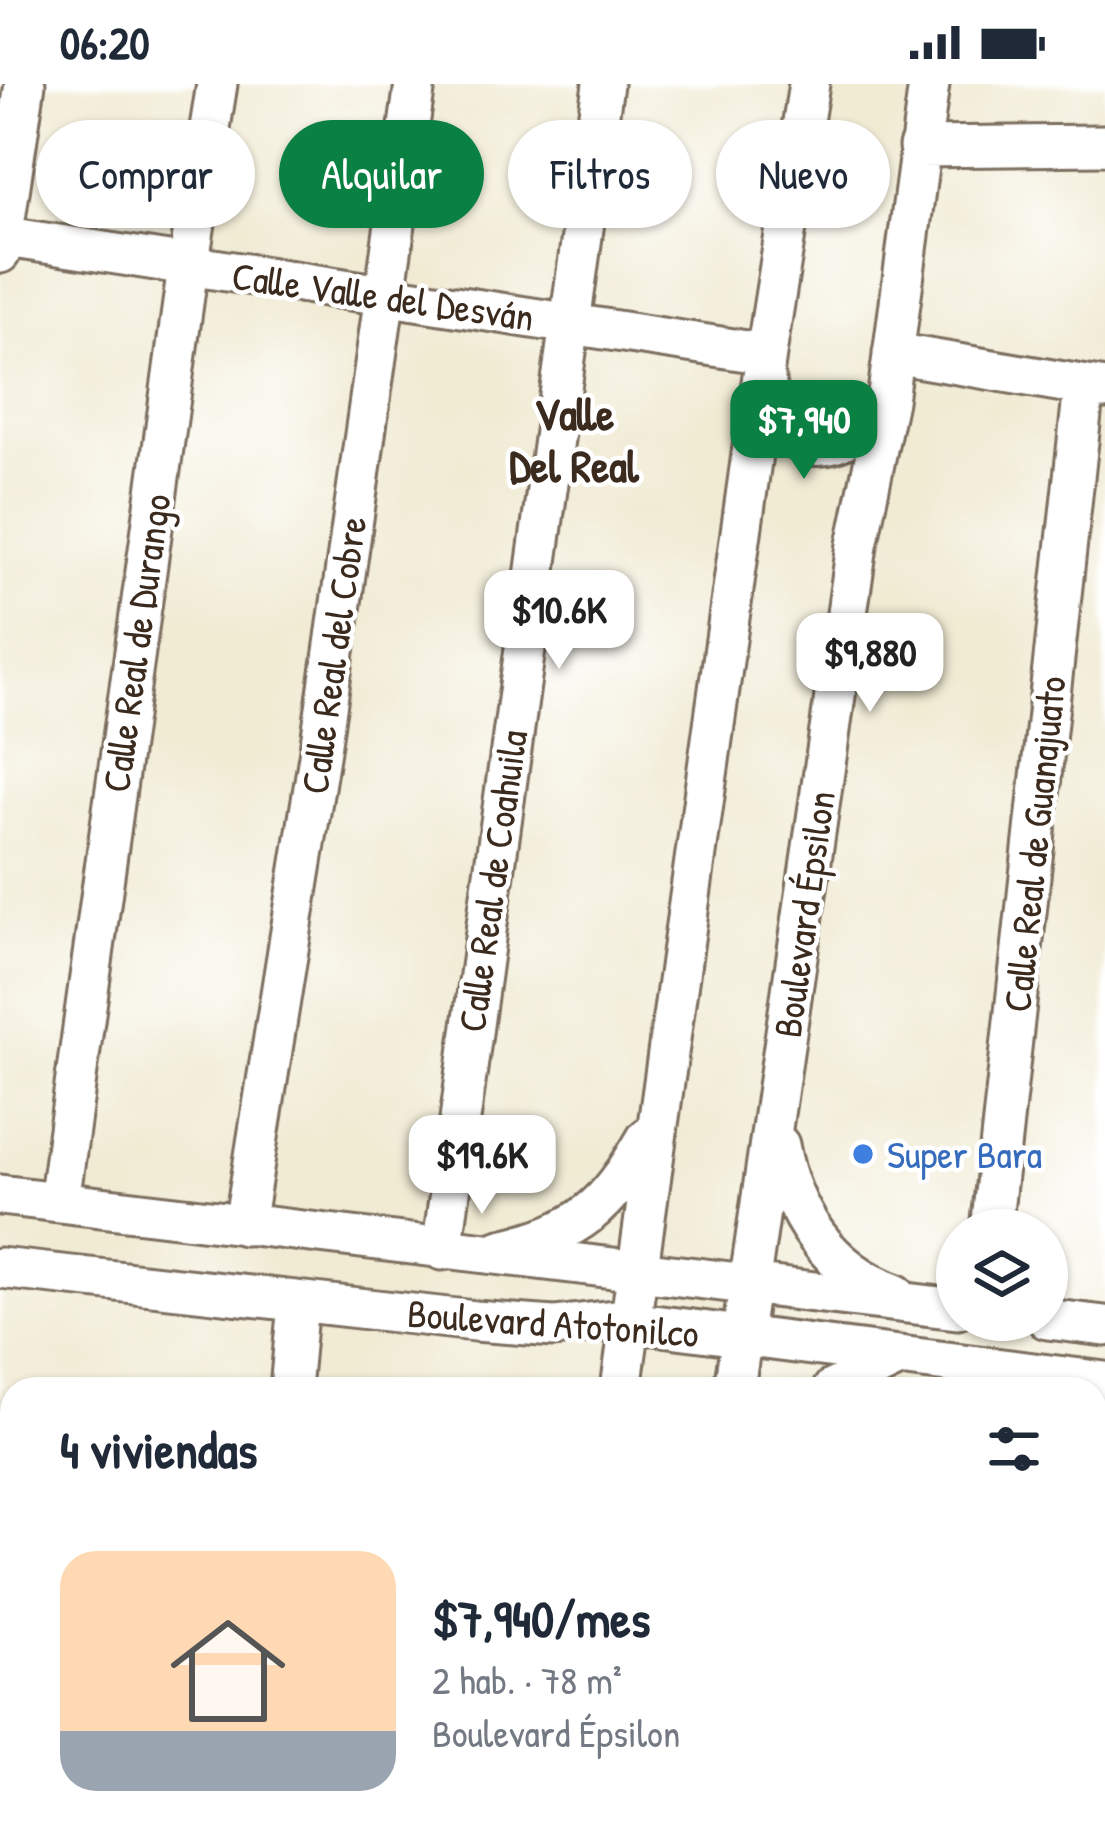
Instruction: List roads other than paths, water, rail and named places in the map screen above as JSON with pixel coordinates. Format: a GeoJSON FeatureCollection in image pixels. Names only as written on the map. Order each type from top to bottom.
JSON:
{"type":"FeatureCollection","features":[{"type":"Feature","properties":{"kind":"street"},"geometry":{"type":"LineString","coordinates":[[1,242],[25,84]]}},
{"type":"Feature","properties":{"kind":"street","name":"Calle Real de Durango"},"geometry":{"type":"LineString","coordinates":[[59,1202],[217,84]]}},
{"type":"Feature","properties":{"kind":"street","name":"Calle Real del Cobre"},"geometry":{"type":"LineString","coordinates":[[244,1225],[320,750],[415,84]]}},
{"type":"Feature","properties":{"kind":"street","name":"Calle Real de Coahuila"},"geometry":{"type":"LineString","coordinates":[[460,1252],[569,324],[603,84]]}},
{"type":"Feature","properties":{"kind":"street"},"geometry":{"type":"LineString","coordinates":[[623,1377],[808,84]]}},
{"type":"Feature","properties":{"kind":"street","name":"Boulevard Épsilon"},"geometry":{"type":"LineString","coordinates":[[736,1377],[857,545],[886,401],[929,84]]}},
{"type":"Feature","properties":{"kind":"street"},"geometry":{"type":"LineString","coordinates":[[919,147],[1105,145]]}},
{"type":"Feature","properties":{"kind":"street","name":"Calle Valle del Desván"},"geometry":{"type":"LineString","coordinates":[[1,242],[569,324],[765,364]]}},
{"type":"Feature","properties":{"kind":"street"},"geometry":{"type":"LineString","coordinates":[[893,353],[1094,388]]}},
{"type":"Feature","properties":{"kind":"street"},"geometry":{"type":"LineString","coordinates":[[765,364],[778,421],[812,445],[847,441],[886,401]]}},
{"type":"Feature","properties":{"kind":"street","name":"Calle Real de Guanajuato"},"geometry":{"type":"LineString","coordinates":[[994,1209],[1094,388]]}},
{"type":"Feature","properties":{"kind":"street"},"geometry":{"type":"LineString","coordinates":[[460,1252],[542,1241],[587,1218],[621,1181],[656,1123]]}},
{"type":"Feature","properties":{"kind":"street"},"geometry":{"type":"LineString","coordinates":[[775,1124],[794,1203],[835,1259],[884,1290],[936,1306]]}},
{"type":"Feature","properties":{"kind":"street","name":"Boulevard Atotonilco"},"geometry":{"type":"LineString","coordinates":[[0,1195],[936,1307]]}},
{"type":"Feature","properties":{"kind":"street","name":"Boulevard Atotonilco"},"geometry":{"type":"LineString","coordinates":[[0,1268],[554,1327],[614,1320],[1062,1377]]}},
{"type":"Feature","properties":{"kind":"street"},"geometry":{"type":"LineString","coordinates":[[291,1377],[298,1303]]}},
{"type":"Feature","properties":{"kind":"street"},"geometry":{"type":"LineString","coordinates":[[1068,1322],[1105,1327]]}},
{"type":"Feature","properties":{"kind":"street"},"geometry":{"type":"LineString","coordinates":[[858,1377],[898,1358]]}},
{"type":"Feature","properties":{"kind":"place","name":"Super Bara"},"geometry":{"type":"Point","coordinates":[863,1154]}},
{"type":"Feature","properties":{"kind":"district","name":"Valle Del Real"},"geometry":{"type":"Point","coordinates":[574,440]}}]}
